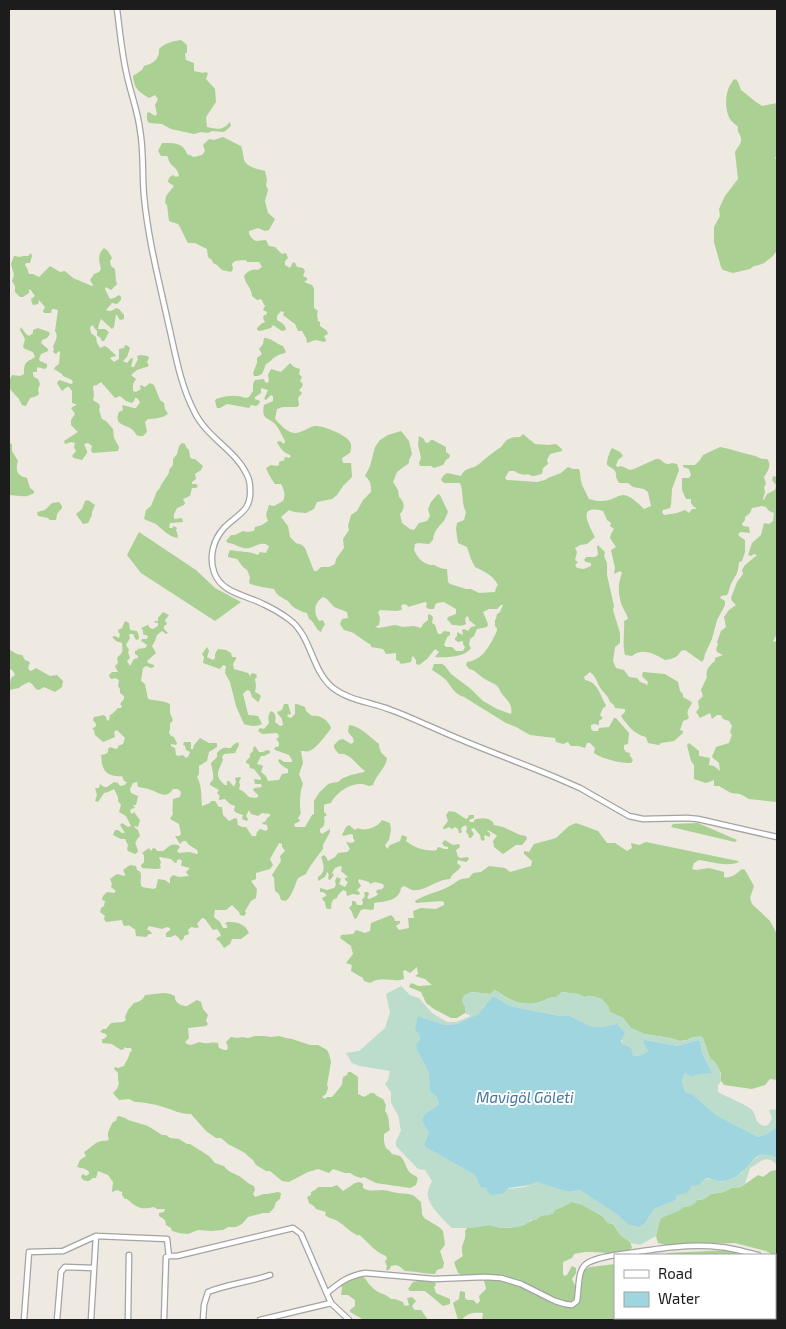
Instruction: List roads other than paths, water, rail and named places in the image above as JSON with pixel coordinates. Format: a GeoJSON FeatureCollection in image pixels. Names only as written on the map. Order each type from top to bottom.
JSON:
{"type":"FeatureCollection","features":[{"type":"Feature","properties":{"kind":"street"},"geometry":{"type":"LineString","coordinates":[[117,9],[124,64],[140,130],[147,226],[178,365],[194,412],[209,434],[242,466],[249,479],[250,499],[248,506],[225,527],[217,536],[214,544],[212,563],[217,579],[230,590],[262,603],[292,621],[303,636],[320,674],[336,691],[346,696],[390,709],[557,778],[580,788],[629,816],[643,819],[698,819],[777,837]]}},
{"type":"Feature","properties":{"kind":"street"},"geometry":{"type":"LineString","coordinates":[[169,1256],[177,1256],[293,1228],[301,1234],[331,1303],[349,1320]]}},
{"type":"Feature","properties":{"kind":"street"},"geometry":{"type":"LineString","coordinates":[[90,1320],[96,1236]]}},
{"type":"Feature","properties":{"kind":"street"},"geometry":{"type":"LineString","coordinates":[[24,1320],[29,1252],[63,1251],[96,1236],[167,1239],[169,1256],[166,1257],[164,1320]]}},
{"type":"Feature","properties":{"kind":"street"},"geometry":{"type":"LineString","coordinates":[[621,1254],[653,1249],[706,1246],[730,1248],[754,1254]]}},
{"type":"Feature","properties":{"kind":"street"},"geometry":{"type":"LineString","coordinates":[[128,1320],[129,1255]]}},
{"type":"Feature","properties":{"kind":"street"},"geometry":{"type":"LineString","coordinates":[[327,1293],[340,1281],[365,1273],[434,1279],[485,1277],[501,1278],[521,1284],[555,1301],[572,1304],[577,1301],[578,1280],[582,1268],[592,1260],[614,1255]]}},
{"type":"Feature","properties":{"kind":"street"},"geometry":{"type":"LineString","coordinates":[[57,1320],[61,1272],[65,1267],[94,1268]]}},
{"type":"Feature","properties":{"kind":"street"},"geometry":{"type":"LineString","coordinates":[[203,1320],[204,1305],[208,1292],[270,1275]]}},
{"type":"Feature","properties":{"kind":"street"},"geometry":{"type":"LineString","coordinates":[[260,1320],[331,1303]]}},
{"type":"Feature","properties":{"kind":"water","name":"Mavigöl Göleti"},"geometry":{"type":"Polygon","coordinates":[[[493,996],[510,1006],[560,1016],[570,1016],[590,1026],[602,1027],[617,1024],[625,1033],[621,1041],[631,1048],[633,1056],[642,1055],[648,1051],[643,1042],[645,1040],[678,1046],[700,1041],[702,1053],[712,1073],[691,1077],[685,1073],[682,1081],[685,1092],[692,1094],[716,1115],[758,1137],[767,1134],[777,1127],[777,1158],[769,1155],[758,1156],[735,1177],[726,1181],[709,1178],[699,1185],[692,1186],[687,1193],[677,1195],[676,1200],[654,1209],[646,1222],[639,1227],[627,1224],[618,1215],[580,1190],[568,1192],[536,1182],[530,1185],[508,1188],[504,1193],[492,1195],[488,1193],[486,1188],[480,1187],[475,1175],[425,1147],[424,1144],[429,1133],[422,1120],[426,1113],[438,1105],[438,1099],[430,1092],[429,1073],[417,1050],[416,1045],[420,1040],[419,1034],[415,1030],[418,1016],[445,1025],[457,1024],[479,1014],[493,996]]]}}]}
